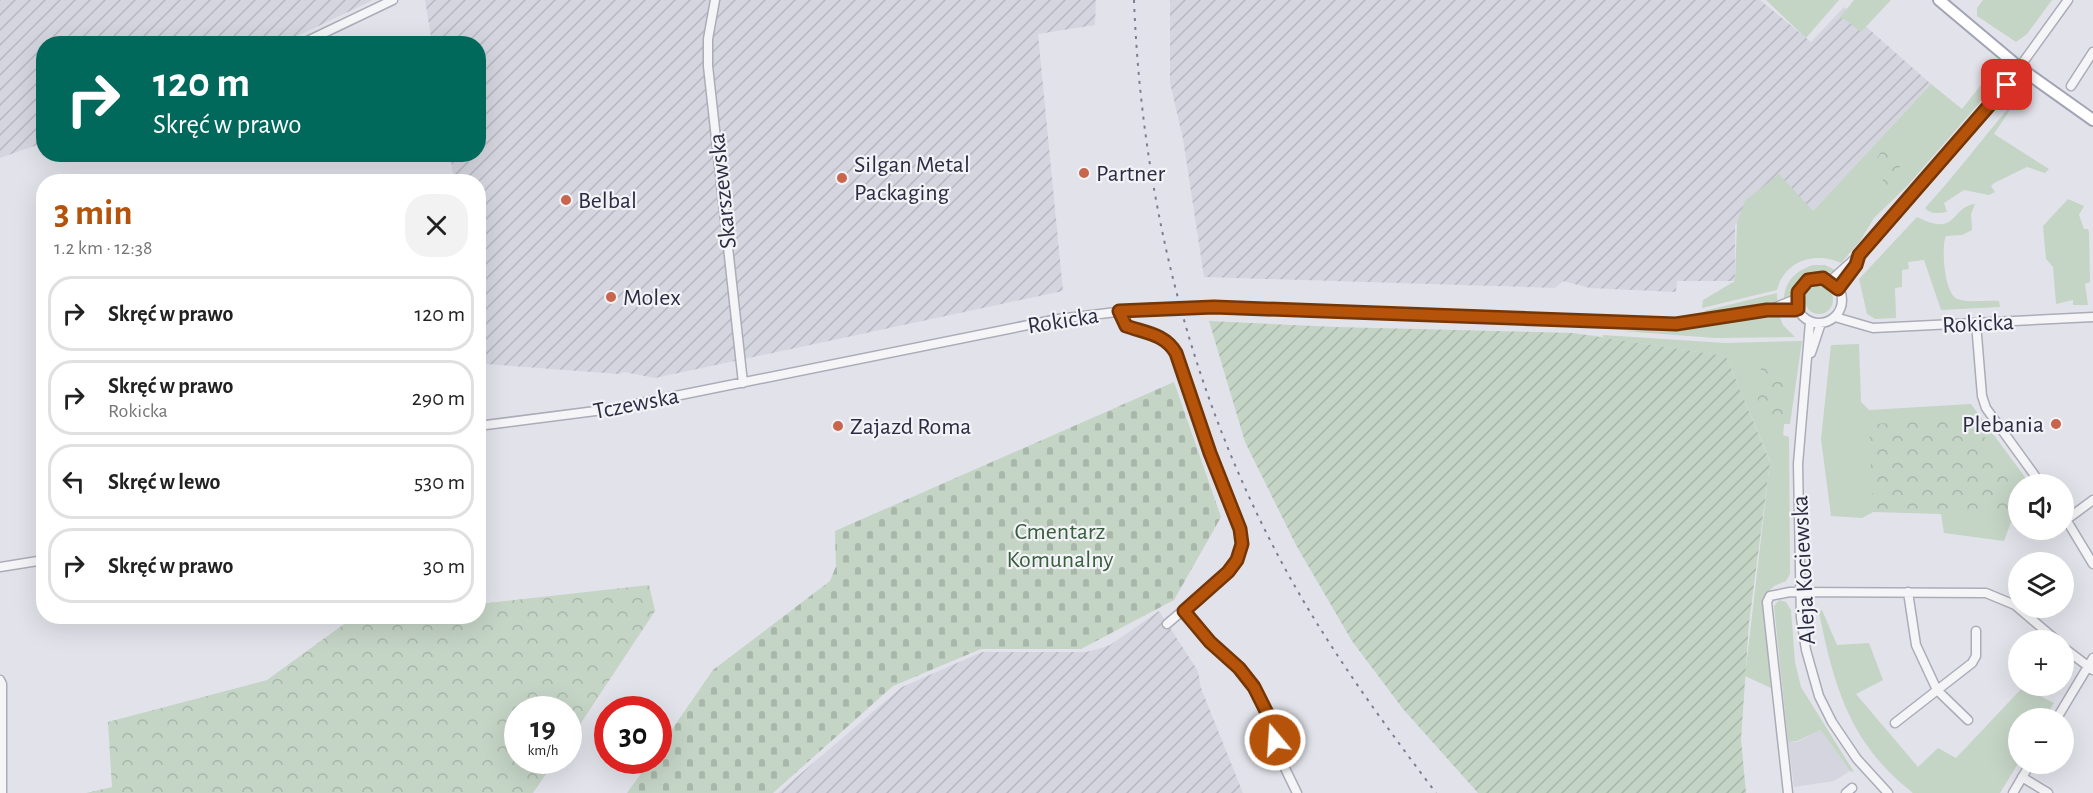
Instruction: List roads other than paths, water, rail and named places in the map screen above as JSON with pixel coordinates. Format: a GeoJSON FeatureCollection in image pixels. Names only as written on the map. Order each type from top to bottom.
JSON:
{"type":"FeatureCollection","features":[{"type":"Feature","properties":{"kind":"main road"},"geometry":{"type":"LineString","coordinates":[[1939,0],[2020,68],[2093,120]]}},
{"type":"Feature","properties":{"kind":"street"},"geometry":{"type":"LineString","coordinates":[[318,36],[393,0]]}},
{"type":"Feature","properties":{"kind":"street","name":"Skarszewska"},"geometry":{"type":"LineString","coordinates":[[715,0],[708,39],[708,66],[743,383]]}},
{"type":"Feature","properties":{"kind":"street"},"geometry":{"type":"LineString","coordinates":[[1830,281],[1859,255],[2020,68],[2067,0]]}},
{"type":"Feature","properties":{"kind":"street"},"geometry":{"type":"LineString","coordinates":[[2071,86],[2093,51]]}},
{"type":"Feature","properties":{"kind":"street"},"geometry":{"type":"LineString","coordinates":[[1838,289],[1856,265],[1859,255]]}},
{"type":"Feature","properties":{"kind":"street"},"geometry":{"type":"LineString","coordinates":[[1815,278],[1830,281],[1838,289],[1840,308],[1835,316],[1821,323],[1810,322],[1798,309],[1796,299],[1802,285],[1808,280],[1815,278]]}},
{"type":"Feature","properties":{"kind":"street","name":"Rokicka"},"geometry":{"type":"LineString","coordinates":[[1767,310],[1796,299]]}},
{"type":"Feature","properties":{"kind":"street","name":"Rokicka"},"geometry":{"type":"LineString","coordinates":[[793,372],[1058,319],[1150,308],[1214,307],[1676,324],[1767,310],[1798,309]]}},
{"type":"Feature","properties":{"kind":"street"},"geometry":{"type":"LineString","coordinates":[[1840,308],[1862,327]]}},
{"type":"Feature","properties":{"kind":"street"},"geometry":{"type":"LineString","coordinates":[[1119,311],[1126,326],[1159,336],[1171,344],[1176,353],[1210,453],[1240,529],[1242,544],[1237,560],[1228,572],[1167,624]]}},
{"type":"Feature","properties":{"kind":"street","name":"Rokicka"},"geometry":{"type":"LineString","coordinates":[[1835,316],[1862,327],[2093,317]]}},
{"type":"Feature","properties":{"kind":"street","name":"Aleja Kociewska"},"geometry":{"type":"LineString","coordinates":[[1810,322],[1809,359],[1801,411],[1798,464],[1801,592],[1806,650],[1819,696],[1832,722],[1857,759],[1888,793]]}},
{"type":"Feature","properties":{"kind":"street","name":"Aleja Kociewska"},"geometry":{"type":"LineString","coordinates":[[1809,359],[1821,323]]}},
{"type":"Feature","properties":{"kind":"street"},"geometry":{"type":"LineString","coordinates":[[1976,323],[1982,396],[1986,408],[2034,474]]}},
{"type":"Feature","properties":{"kind":"street","name":"Tczewska"},"geometry":{"type":"LineString","coordinates":[[486,425],[611,409],[793,372]]}},
{"type":"Feature","properties":{"kind":"street"},"geometry":{"type":"LineString","coordinates":[[2074,512],[2093,500]]}},
{"type":"Feature","properties":{"kind":"street"},"geometry":{"type":"LineString","coordinates":[[2074,533],[2093,564]]}},
{"type":"Feature","properties":{"kind":"street"},"geometry":{"type":"LineString","coordinates":[[0,567],[36,561]]}},
{"type":"Feature","properties":{"kind":"street"},"geometry":{"type":"LineString","coordinates":[[1788,793],[1767,602],[1774,594],[1801,592],[1986,593],[2012,603],[2044,630]]}},
{"type":"Feature","properties":{"kind":"street"},"geometry":{"type":"LineString","coordinates":[[1908,592],[1916,645],[1937,690],[1968,720]]}},
{"type":"Feature","properties":{"kind":"street"},"geometry":{"type":"LineString","coordinates":[[1184,611],[1210,642],[1239,668],[1254,687],[1269,717],[1282,762],[1297,793]]}},
{"type":"Feature","properties":{"kind":"street"},"geometry":{"type":"LineString","coordinates":[[1895,723],[1972,663],[1976,656],[1976,631]]}},
{"type":"Feature","properties":{"kind":"street"},"geometry":{"type":"LineString","coordinates":[[2063,708],[2091,665],[2074,654]]}},
{"type":"Feature","properties":{"kind":"street"},"geometry":{"type":"LineString","coordinates":[[0,681],[2,684],[2,793]]}},
{"type":"Feature","properties":{"kind":"street"},"geometry":{"type":"LineString","coordinates":[[2013,793],[2024,774]]}},
{"type":"Feature","properties":{"kind":"street"},"geometry":{"type":"LineString","coordinates":[[2022,777],[2048,793]]}},
{"type":"Feature","properties":{"kind":"railway"},"geometry":{"type":"LineString","coordinates":[[1134,0],[1138,70],[1146,140],[1158,209],[1191,345],[1214,412],[1240,477],[1270,540],[1307,607],[1369,701],[1436,793]]}},
{"type":"Feature","properties":{"kind":"place","name":"Partner"},"geometry":{"type":"Point","coordinates":[1084,173]}},
{"type":"Feature","properties":{"kind":"place","name":"Silgan Metal Packaging"},"geometry":{"type":"Point","coordinates":[842,178]}},
{"type":"Feature","properties":{"kind":"place","name":"Belbal"},"geometry":{"type":"Point","coordinates":[566,200]}},
{"type":"Feature","properties":{"kind":"place","name":"Molex"},"geometry":{"type":"Point","coordinates":[611,297]}},
{"type":"Feature","properties":{"kind":"place","name":"Plebania"},"geometry":{"type":"Point","coordinates":[2056,424]}},
{"type":"Feature","properties":{"kind":"place","name":"Zajazd Roma"},"geometry":{"type":"Point","coordinates":[838,426]}},
{"type":"Feature","properties":{"kind":"park label","name":"Cmentarz Komunalny"},"geometry":{"type":"Point","coordinates":[1060,545]}}]}
